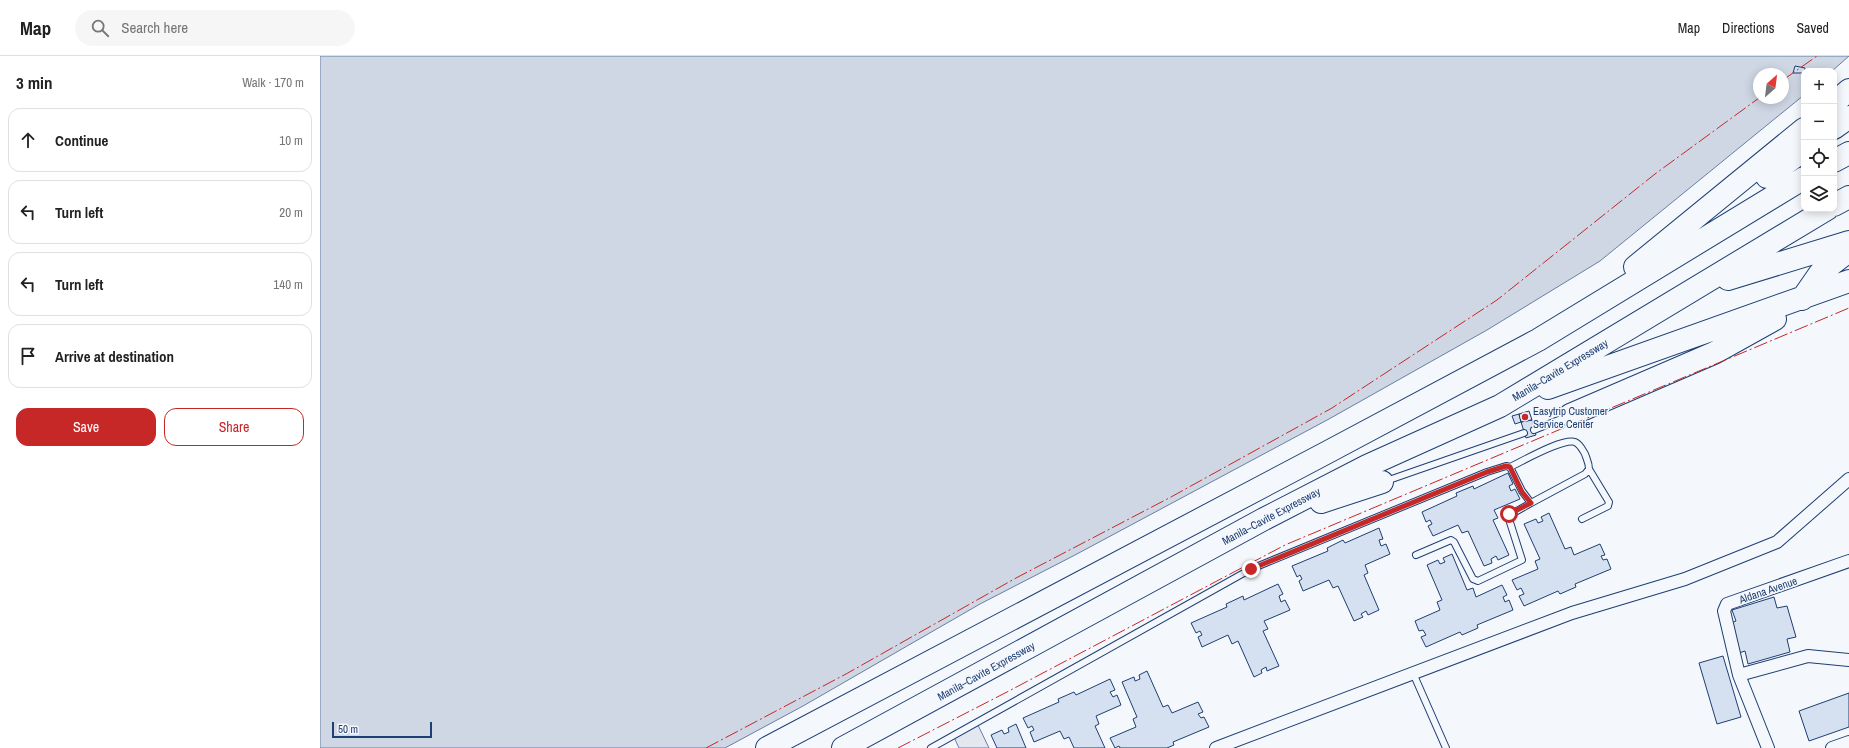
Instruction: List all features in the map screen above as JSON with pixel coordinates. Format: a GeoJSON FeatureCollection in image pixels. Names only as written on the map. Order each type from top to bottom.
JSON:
{"type":"FeatureCollection","features":[{"type":"Feature","properties":{"kind":"highway"},"geometry":{"type":"LineString","coordinates":[[1837,100],[1849,90]]}},
{"type":"Feature","properties":{"kind":"highway"},"geometry":{"type":"LineString","coordinates":[[1837,126],[1849,117]]}},
{"type":"Feature","properties":{"kind":"highway"},"geometry":{"type":"LineString","coordinates":[[1538,340],[1614,284],[1801,131]]}},
{"type":"Feature","properties":{"kind":"highway"},"geometry":{"type":"LineString","coordinates":[[1538,340],[1801,152]]}},
{"type":"Feature","properties":{"kind":"highway"},"geometry":{"type":"LineString","coordinates":[[1837,159],[1849,153]]}},
{"type":"Feature","properties":{"kind":"highway"},"geometry":{"type":"LineString","coordinates":[[766,748],[1538,340],[1801,180]]}},
{"type":"Feature","properties":{"kind":"highway"},"geometry":{"type":"LineString","coordinates":[[1837,203],[1849,197]]}},
{"type":"Feature","properties":{"kind":"highway","name":"Manila–Cavite Expressway"},"geometry":{"type":"LineString","coordinates":[[843,748],[1264,519],[1367,466],[1500,406],[1700,287],[1822,212]]}},
{"type":"Feature","properties":{"kind":"highway","name":"Manila–Cavite Expressway"},"geometry":{"type":"LineString","coordinates":[[1700,287],[1849,242]]}},
{"type":"Feature","properties":{"kind":"highway"},"geometry":{"type":"LineString","coordinates":[[1570,415],[1722,349],[1792,310],[1799,304],[1820,273],[1849,250]]}},
{"type":"Feature","properties":{"kind":"highway"},"geometry":{"type":"LineString","coordinates":[[1500,406],[1849,281]]}},
{"type":"Feature","properties":{"kind":"highway"},"geometry":{"type":"LineString","coordinates":[[1264,519],[1382,482]]}},
{"type":"Feature","properties":{"kind":"street"},"geometry":{"type":"LineString","coordinates":[[1216,748],[1572,613],[1685,579],[1777,542],[1849,480]]}},
{"type":"Feature","properties":{"kind":"street","name":"Aldana Avenue"},"geometry":{"type":"LineString","coordinates":[[1768,748],[1739,675],[1724,611],[1727,604],[1849,562]]}},
{"type":"Feature","properties":{"kind":"street"},"geometry":{"type":"LineString","coordinates":[[1739,675],[1808,656],[1849,660]]}},
{"type":"Feature","properties":{"kind":"street"},"geometry":{"type":"LineString","coordinates":[[1832,748],[1849,742]]}},
{"type":"Feature","properties":{"kind":"lane"},"geometry":{"type":"LineString","coordinates":[[1534,430],[1570,415]]}},
{"type":"Feature","properties":{"kind":"lane"},"geometry":{"type":"LineString","coordinates":[[1382,482],[1524,433]]}},
{"type":"Feature","properties":{"kind":"lane"},"geometry":{"type":"LineString","coordinates":[[932,748],[1251,569],[1487,472],[1506,466],[1510,467],[1569,441],[1576,442],[1580,446],[1589,463],[1589,469],[1609,502],[1608,506],[1582,519]]}},
{"type":"Feature","properties":{"kind":"lane"},"geometry":{"type":"LineString","coordinates":[[1510,467],[1522,492],[1531,503]]}},
{"type":"Feature","properties":{"kind":"lane"},"geometry":{"type":"LineString","coordinates":[[1416,555],[1451,540],[1454,542],[1474,580],[1478,581],[1522,560],[1508,516],[1585,474],[1589,469]]}},
{"type":"Feature","properties":{"kind":"lane"},"geometry":{"type":"LineString","coordinates":[[1413,673],[1446,748]]}},
{"type":"Feature","properties":{"kind":"shaded area"},"geometry":{"type":"Polygon","coordinates":[[[320,56],[1849,56],[1835,68],[1801,68],[1801,97],[1600,261],[1487,330],[1329,419],[980,604],[803,706],[725,748],[320,748],[320,56]]]}},
{"type":"Feature","properties":{"kind":"shaded area"},"geometry":{"type":"Polygon","coordinates":[[[977,723],[989,748],[959,748],[953,735],[977,723]]]}},
{"type":"Feature","properties":{"kind":"building"},"geometry":{"type":"Polygon","coordinates":[[[1795,66],[1805,68],[1801,68],[1801,73],[1793,73],[1795,66]]]}},
{"type":"Feature","properties":{"kind":"building","name":"Easytrip Customer Service Center"},"geometry":{"type":"Polygon","coordinates":[[[1529,411],[1532,420],[1521,422],[1519,414],[1529,411]]]}},
{"type":"Feature","properties":{"kind":"building"},"geometry":{"type":"Polygon","coordinates":[[[1519,414],[1521,422],[1515,424],[1512,416],[1519,414]]]}},
{"type":"Feature","properties":{"kind":"building"},"geometry":{"type":"Polygon","coordinates":[[[1532,420],[1536,435],[1526,438],[1521,422],[1532,420]]]}},
{"type":"Feature","properties":{"kind":"building"},"geometry":{"type":"Polygon","coordinates":[[[1508,473],[1513,484],[1509,486],[1511,491],[1515,489],[1520,499],[1494,510],[1498,518],[1493,520],[1509,555],[1498,560],[1496,556],[1491,559],[1492,563],[1484,566],[1468,531],[1462,533],[1458,525],[1433,536],[1428,526],[1432,524],[1430,520],[1426,522],[1422,512],[1457,496],[1456,493],[1473,486],[1474,489],[1508,473]]]}},
{"type":"Feature","properties":{"kind":"building"},"geometry":{"type":"Polygon","coordinates":[[[1549,513],[1565,549],[1571,547],[1574,555],[1600,544],[1605,555],[1601,556],[1603,560],[1607,559],[1611,569],[1575,584],[1576,587],[1560,594],[1558,591],[1524,606],[1519,596],[1524,594],[1521,588],[1517,590],[1512,580],[1538,569],[1535,561],[1540,559],[1524,524],[1536,519],[1538,523],[1543,521],[1541,517],[1549,513]]]}},
{"type":"Feature","properties":{"kind":"building"},"geometry":{"type":"Polygon","coordinates":[[[1379,528],[1383,539],[1379,540],[1381,546],[1386,544],[1390,554],[1365,565],[1368,573],[1364,575],[1379,610],[1368,615],[1366,611],[1361,614],[1363,617],[1354,621],[1338,586],[1333,588],[1329,580],[1303,591],[1299,581],[1302,579],[1300,575],[1297,577],[1292,566],[1328,551],[1327,548],[1343,540],[1345,543],[1379,528]]]}},
{"type":"Feature","properties":{"kind":"building"},"geometry":{"type":"Polygon","coordinates":[[[1452,554],[1467,590],[1473,588],[1476,597],[1502,585],[1507,595],[1503,597],[1505,602],[1509,600],[1513,610],[1477,625],[1478,628],[1462,635],[1460,632],[1426,647],[1421,637],[1426,635],[1423,630],[1419,631],[1415,621],[1440,610],[1437,602],[1442,600],[1427,565],[1438,560],[1440,564],[1445,562],[1443,558],[1452,554]]]}},
{"type":"Feature","properties":{"kind":"building"},"geometry":{"type":"Polygon","coordinates":[[[1278,584],[1283,594],[1279,596],[1281,602],[1285,600],[1290,610],[1264,621],[1268,629],[1263,631],[1279,666],[1267,671],[1266,667],[1261,670],[1262,673],[1254,677],[1238,641],[1232,644],[1228,635],[1202,647],[1198,637],[1202,635],[1200,631],[1196,633],[1191,623],[1227,607],[1226,604],[1243,596],[1244,600],[1278,584]]]}},
{"type":"Feature","properties":{"kind":"building"},"geometry":{"type":"Polygon","coordinates":[[[1774,597],[1777,608],[1787,606],[1796,637],[1787,639],[1790,652],[1748,664],[1745,651],[1739,653],[1731,623],[1736,621],[1732,610],[1774,597]]]}},
{"type":"Feature","properties":{"kind":"building"},"geometry":{"type":"Polygon","coordinates":[[[1723,656],[1741,717],[1717,724],[1699,663],[1723,656]]]}},
{"type":"Feature","properties":{"kind":"building"},"geometry":{"type":"Polygon","coordinates":[[[1147,671],[1163,707],[1168,705],[1172,713],[1198,702],[1203,712],[1198,714],[1201,718],[1204,717],[1209,727],[1173,742],[1174,745],[1167,748],[1120,748],[1119,746],[1115,748],[1110,738],[1136,727],[1133,719],[1137,717],[1122,682],[1134,677],[1135,681],[1140,679],[1139,675],[1147,671]]]}},
{"type":"Feature","properties":{"kind":"building"},"geometry":{"type":"Polygon","coordinates":[[[1110,679],[1115,690],[1110,692],[1113,697],[1117,695],[1121,705],[1096,716],[1099,724],[1095,726],[1105,748],[1074,748],[1069,737],[1064,739],[1060,731],[1034,742],[1030,732],[1034,730],[1032,726],[1028,728],[1023,718],[1059,702],[1058,699],[1074,692],[1076,695],[1110,679]]]}},
{"type":"Feature","properties":{"kind":"building"},"geometry":{"type":"Polygon","coordinates":[[[1849,693],[1849,727],[1809,741],[1799,711],[1849,693]]]}},
{"type":"Feature","properties":{"kind":"building"},"geometry":{"type":"Polygon","coordinates":[[[1016,724],[1026,748],[997,748],[991,735],[1002,730],[1004,734],[1009,732],[1008,728],[1016,724]]]}},
{"type":"Feature","properties":{"kind":"power"},"geometry":{"type":"LineString","coordinates":[[1789,76],[1817,56]]}},
{"type":"Feature","properties":{"kind":"power"},"geometry":{"type":"LineString","coordinates":[[706,748],[846,674],[1016,578],[1171,497],[1332,408],[1497,300],[1655,174],[1753,102]]}},
{"type":"Feature","properties":{"kind":"power"},"geometry":{"type":"LineString","coordinates":[[898,748],[1285,545],[1849,308]]}},
{"type":"Feature","properties":{"kind":"place","name":"Easytrip Customer Service Center"},"geometry":{"type":"Point","coordinates":[1525,417]}},
{"type":"Feature","properties":{"kind":"route"},"geometry":{"type":"LineString","coordinates":[[1251,569],[1487,472],[1506,466],[1510,467],[1522,492],[1531,503],[1509,514]]}}]}
